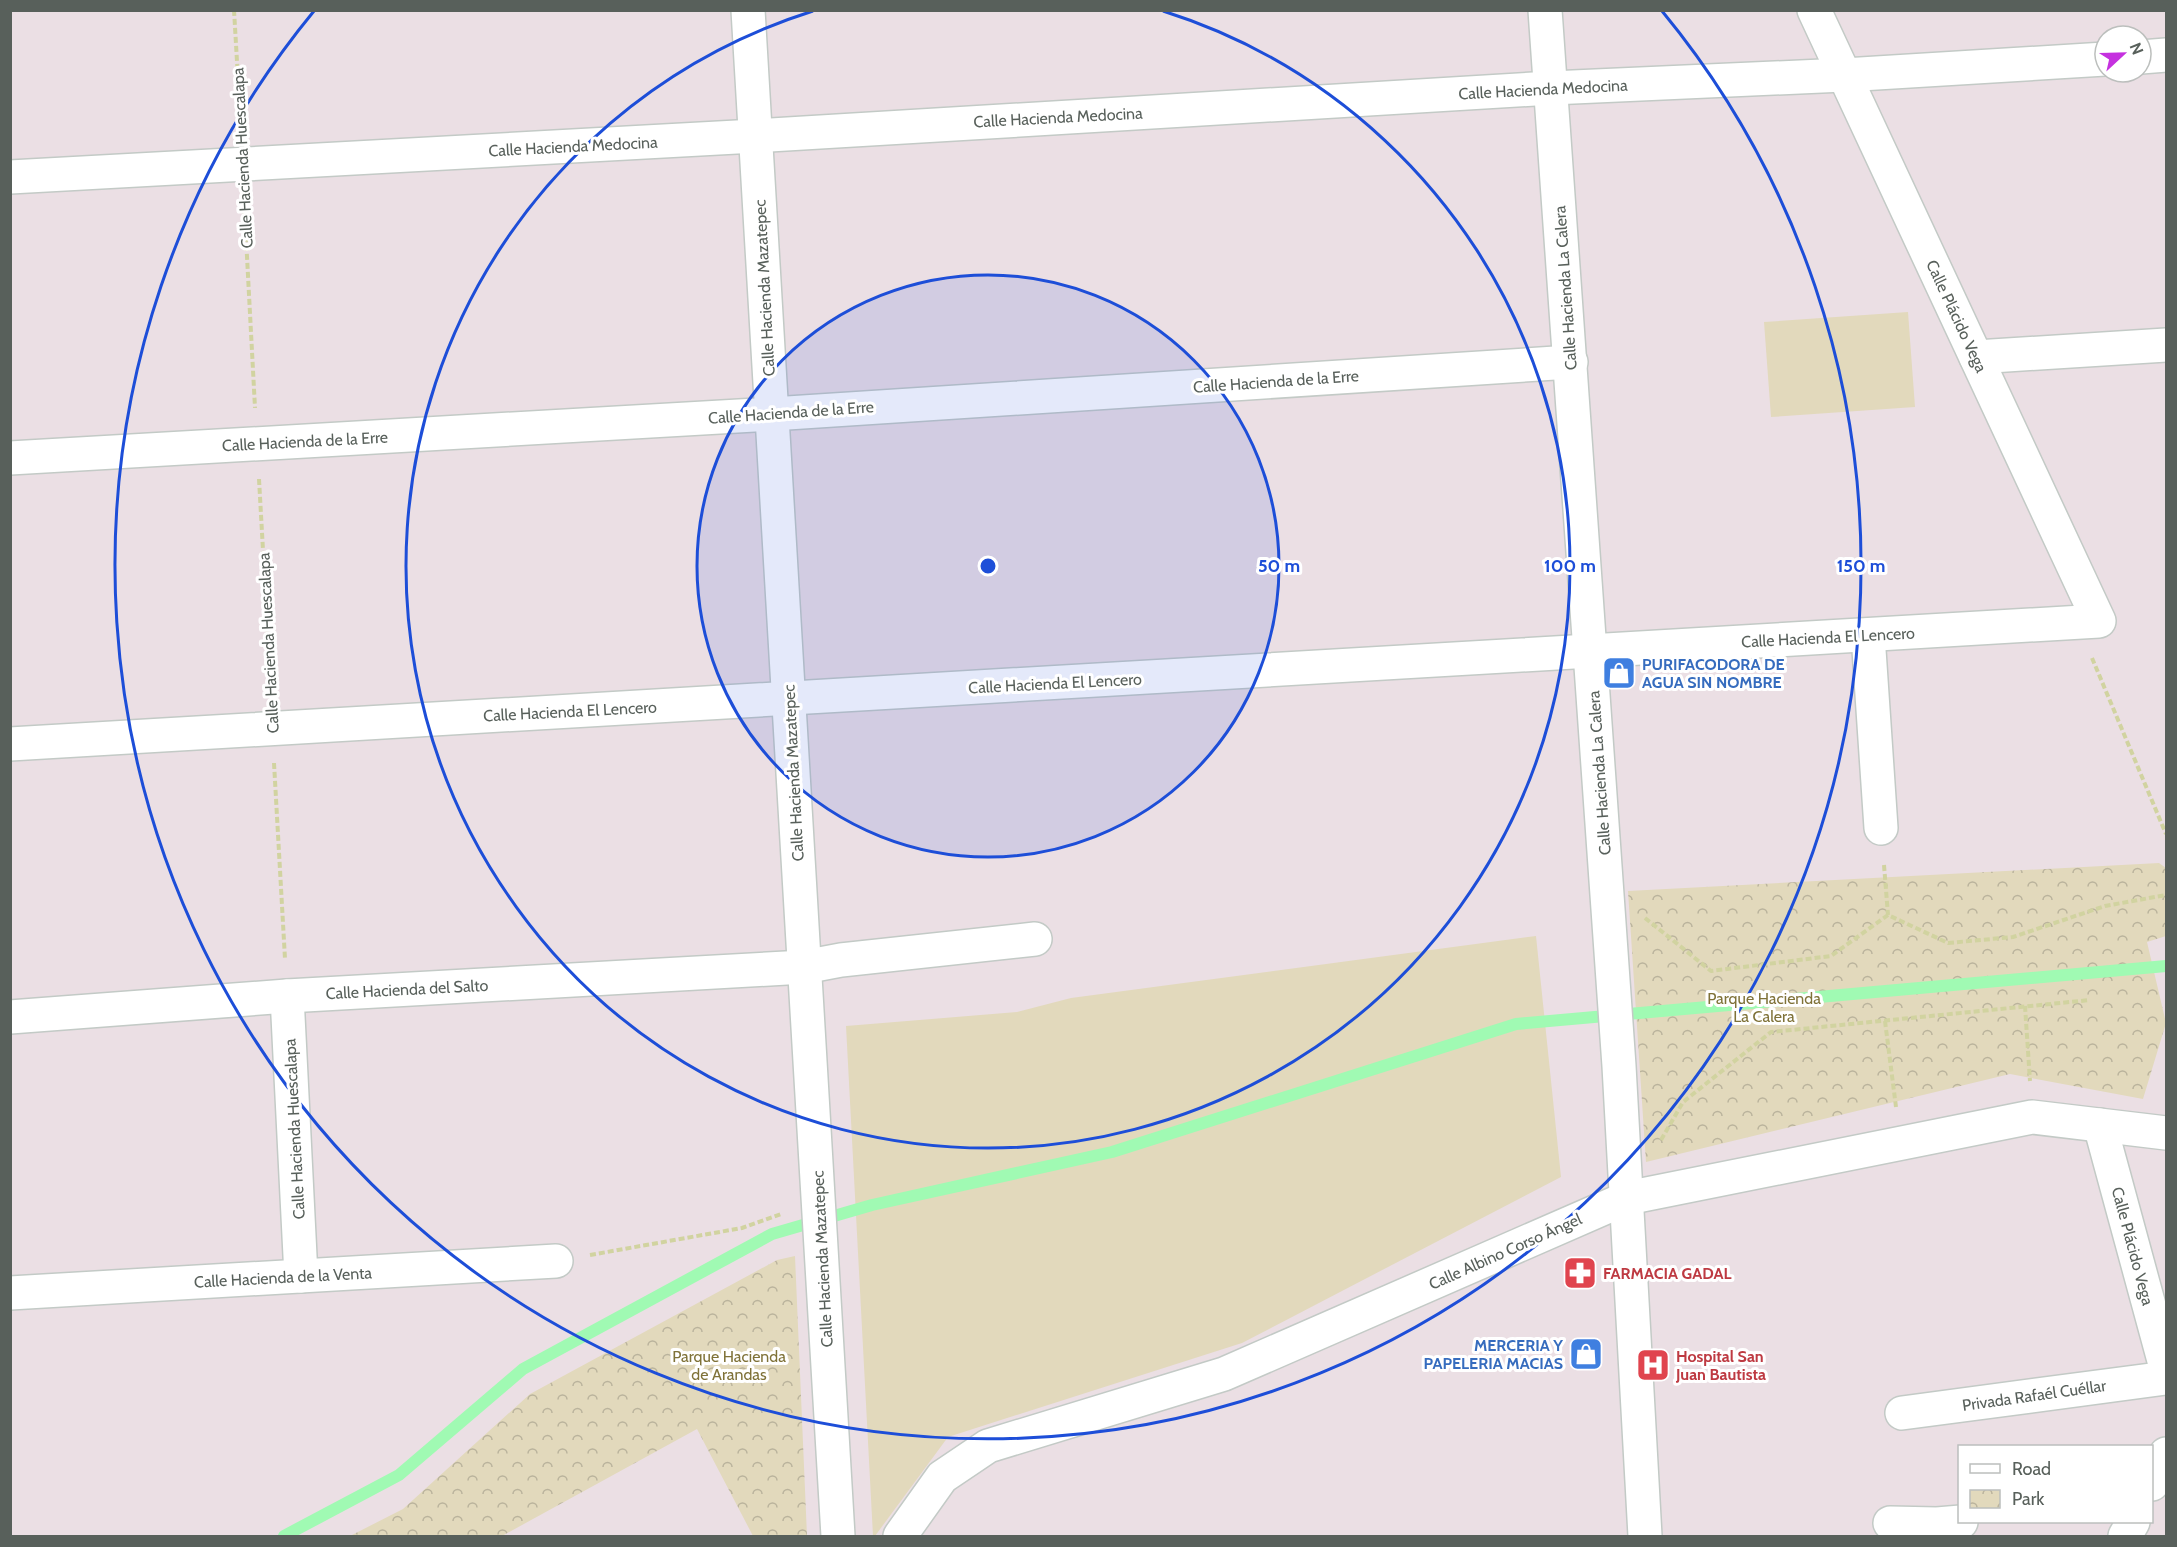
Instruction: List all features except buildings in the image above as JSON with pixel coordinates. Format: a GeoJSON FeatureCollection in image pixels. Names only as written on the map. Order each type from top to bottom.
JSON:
{"type":"FeatureCollection","features":[{"type":"Feature","properties":{"kind":"street","name":"Calle Hacienda Mazatepec"},"geometry":{"type":"LineString","coordinates":[[748,10],[838,1536]]}},
{"type":"Feature","properties":{"kind":"street","name":"Calle Hacienda La Calera"},"geometry":{"type":"LineString","coordinates":[[1545,10],[1619,1066],[1645,1536]]}},
{"type":"Feature","properties":{"kind":"street","name":"Calle Plácido Vega"},"geometry":{"type":"LineString","coordinates":[[1814,10],[1976,357],[2088,622]]}},
{"type":"Feature","properties":{"kind":"street","name":"Calle Hacienda Medocina"},"geometry":{"type":"LineString","coordinates":[[10,177],[755,136],[1551,88],[1844,75],[2093,60]]}},
{"type":"Feature","properties":{"kind":"street"},"geometry":{"type":"LineString","coordinates":[[1976,357],[2166,345]]}},
{"type":"Feature","properties":{"kind":"street","name":"Calle Hacienda de la Erre"},"geometry":{"type":"LineString","coordinates":[[10,458],[772,414],[1570,362]]}},
{"type":"Feature","properties":{"kind":"street","name":"Calle Hacienda El Lencero"},"geometry":{"type":"LineString","coordinates":[[10,744],[2088,622]]}},
{"type":"Feature","properties":{"kind":"street"},"geometry":{"type":"LineString","coordinates":[[1868,635],[1881,828]]}},
{"type":"Feature","properties":{"kind":"street","name":"Calle Hacienda del Salto"},"geometry":{"type":"LineString","coordinates":[[10,1017],[287,996],[804,967],[841,960],[1035,939]]}},
{"type":"Feature","properties":{"kind":"street","name":"Calle Hacienda Huescalapa"},"geometry":{"type":"LineString","coordinates":[[287,996],[301,1276]]}},
{"type":"Feature","properties":{"kind":"street","name":"Calle Albino Corso Ángel"},"geometry":{"type":"LineString","coordinates":[[900,1536],[942,1477],[988,1446],[1224,1374],[1627,1198],[2032,1117],[2166,1133]]}},
{"type":"Feature","properties":{"kind":"street","name":"Calle Plácido Vega"},"geometry":{"type":"LineString","coordinates":[[2100,1125],[2166,1368]]}},
{"type":"Feature","properties":{"kind":"street","name":"Calle Hacienda de la Venta"},"geometry":{"type":"LineString","coordinates":[[10,1293],[556,1261]]}},
{"type":"Feature","properties":{"kind":"street","name":"Privada Rafaél Cuéllar"},"geometry":{"type":"LineString","coordinates":[[1902,1413],[2166,1378]]}},
{"type":"Feature","properties":{"kind":"street"},"geometry":{"type":"LineString","coordinates":[[2153,1480],[2166,1454]]}},
{"type":"Feature","properties":{"kind":"street"},"geometry":{"type":"LineString","coordinates":[[1890,1523],[1937,1524],[1958,1521]]}},
{"type":"Feature","properties":{"kind":"path","name":"Calle Hacienda Huescalapa"},"geometry":{"type":"LineString","coordinates":[[234,10],[287,996]]}},
{"type":"Feature","properties":{"kind":"path"},"geometry":{"type":"LineString","coordinates":[[2088,622],[2166,834]]}},
{"type":"Feature","properties":{"kind":"path"},"geometry":{"type":"LineString","coordinates":[[1881,828],[1888,915]]}},
{"type":"Feature","properties":{"kind":"path"},"geometry":{"type":"LineString","coordinates":[[1606,887],[1711,970],[1831,956],[1888,915]]}},
{"type":"Feature","properties":{"kind":"path"},"geometry":{"type":"LineString","coordinates":[[1888,915],[1948,943],[2013,937],[2104,906],[2166,895]]}},
{"type":"Feature","properties":{"kind":"path"},"geometry":{"type":"LineString","coordinates":[[1660,1140],[1683,1102],[1771,1032],[2090,1000]]}},
{"type":"Feature","properties":{"kind":"path"},"geometry":{"type":"LineString","coordinates":[[2025,1006],[2032,1117]]}},
{"type":"Feature","properties":{"kind":"path"},"geometry":{"type":"LineString","coordinates":[[1886,1021],[1900,1142]]}},
{"type":"Feature","properties":{"kind":"path"},"geometry":{"type":"LineString","coordinates":[[556,1261],[742,1228],[819,1201]]}},
{"type":"Feature","properties":{"kind":"green space"},"geometry":{"type":"Polygon","coordinates":[[[1908,312],[1915,407],[1771,417],[1764,322],[1908,312]]]}},
{"type":"Feature","properties":{"kind":"green space","name":"Parque Hacienda La Calera"},"geometry":{"type":"Polygon","coordinates":[[[2159,863],[2166,868],[2166,936],[2147,942],[2166,1023],[2143,1099],[2010,1074],[1646,1162],[1628,891],[2159,863]]]}},
{"type":"Feature","properties":{"kind":"green space"},"geometry":{"type":"Polygon","coordinates":[[[1536,936],[1561,1177],[1242,1343],[948,1437],[873,1536],[846,1026],[1017,1012],[1071,998],[1536,936]]]}},
{"type":"Feature","properties":{"kind":"green space","name":"Parque Hacienda de Arandas"},"geometry":{"type":"Polygon","coordinates":[[[795,1256],[807,1536],[753,1536],[697,1429],[502,1536],[350,1536],[403,1509],[530,1394],[777,1260],[795,1256]]]}},
{"type":"Feature","properties":{"kind":"waterway"},"geometry":{"type":"LineString","coordinates":[[284,1536],[399,1475],[523,1369],[772,1234],[872,1205],[1112,1152],[1516,1024],[2166,966]]}},
{"type":"Feature","properties":{"kind":"place","name":"PURIFACODORA DE AGUA SIN NOMBRE"},"geometry":{"type":"Point","coordinates":[1619,673]}},
{"type":"Feature","properties":{"kind":"place","name":"FARMACIA GADAL"},"geometry":{"type":"Point","coordinates":[1580,1273]}},
{"type":"Feature","properties":{"kind":"place","name":"MERCERIA Y PAPELERIA MACIAS"},"geometry":{"type":"Point","coordinates":[1586,1354]}},
{"type":"Feature","properties":{"kind":"place","name":"Hospital San Juan Bautista"},"geometry":{"type":"Point","coordinates":[1653,1365]}}]}
